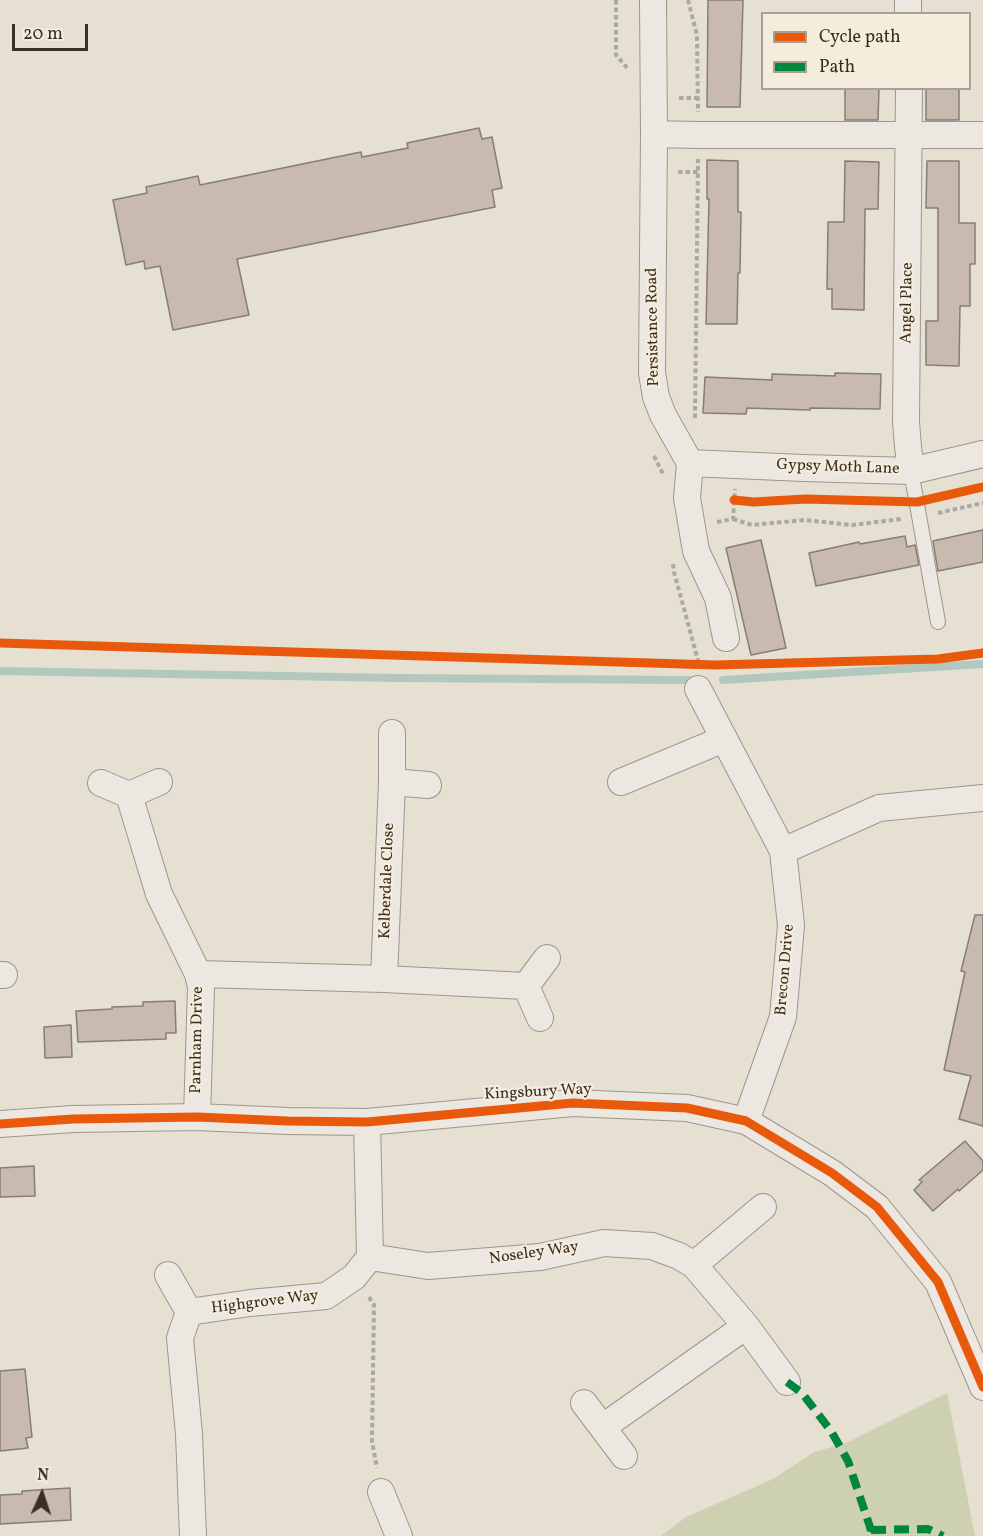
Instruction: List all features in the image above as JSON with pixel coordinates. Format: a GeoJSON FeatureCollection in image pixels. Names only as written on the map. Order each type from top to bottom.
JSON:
{"type":"FeatureCollection","features":[{"type":"Feature","properties":{"kind":"street","name":"Persistance Road"},"geometry":{"type":"LineString","coordinates":[[653,0],[652,373],[656,397],[663,415],[690,463]]}},
{"type":"Feature","properties":{"kind":"street","name":"Angel Place"},"geometry":{"type":"LineString","coordinates":[[909,90],[906,422],[911,471]]}},
{"type":"Feature","properties":{"kind":"street"},"geometry":{"type":"LineString","coordinates":[[654,134],[983,135]]}},
{"type":"Feature","properties":{"kind":"street","name":"Gypsy Moth Lane"},"geometry":{"type":"LineString","coordinates":[[690,463],[911,471],[983,454]]}},
{"type":"Feature","properties":{"kind":"street"},"geometry":{"type":"LineString","coordinates":[[690,463],[687,498],[696,552],[718,598],[726,638]]}},
{"type":"Feature","properties":{"kind":"street","name":"Brecon Drive"},"geometry":{"type":"LineString","coordinates":[[698,689],[783,851],[791,925],[783,1017],[746,1121]]}},
{"type":"Feature","properties":{"kind":"street","name":"Kelberdale Close"},"geometry":{"type":"LineString","coordinates":[[384,980],[392,733]]}},
{"type":"Feature","properties":{"kind":"street"},"geometry":{"type":"LineString","coordinates":[[621,782],[724,739]]}},
{"type":"Feature","properties":{"kind":"street"},"geometry":{"type":"LineString","coordinates":[[101,783],[129,795],[159,782]]}},
{"type":"Feature","properties":{"kind":"street"},"geometry":{"type":"LineString","coordinates":[[392,782],[428,785]]}},
{"type":"Feature","properties":{"kind":"street","name":"Parnham Drive"},"geometry":{"type":"LineString","coordinates":[[129,795],[159,894],[198,974],[201,987],[197,1117]]}},
{"type":"Feature","properties":{"kind":"street"},"geometry":{"type":"LineString","coordinates":[[783,851],[879,808],[983,798]]}},
{"type":"Feature","properties":{"kind":"street"},"geometry":{"type":"LineString","coordinates":[[526,986],[547,958]]}},
{"type":"Feature","properties":{"kind":"street"},"geometry":{"type":"LineString","coordinates":[[198,974],[526,986]]}},
{"type":"Feature","properties":{"kind":"street"},"geometry":{"type":"LineString","coordinates":[[526,986],[540,1018]]}},
{"type":"Feature","properties":{"kind":"street","name":"Kingsbury Way"},"geometry":{"type":"LineString","coordinates":[[0,1124],[73,1119],[197,1117],[367,1122],[573,1103],[687,1108],[746,1121],[832,1173],[877,1207],[938,1282],[983,1387]]}},
{"type":"Feature","properties":{"kind":"street"},"geometry":{"type":"LineString","coordinates":[[367,1122],[370,1257]]}},
{"type":"Feature","properties":{"kind":"street"},"geometry":{"type":"LineString","coordinates":[[694,1265],[763,1207]]}},
{"type":"Feature","properties":{"kind":"street","name":"Noseley Way"},"geometry":{"type":"LineString","coordinates":[[370,1257],[428,1266],[540,1257],[604,1243],[652,1246],[679,1256],[694,1265],[746,1326],[787,1382]]}},
{"type":"Feature","properties":{"kind":"street","name":"Highgrove Way"},"geometry":{"type":"LineString","coordinates":[[189,1312],[250,1303],[326,1296],[354,1277],[370,1257]]}},
{"type":"Feature","properties":{"kind":"street","name":"Highgrove Way"},"geometry":{"type":"LineString","coordinates":[[168,1275],[189,1312],[180,1338],[189,1434],[193,1536]]}},
{"type":"Feature","properties":{"kind":"street"},"geometry":{"type":"LineString","coordinates":[[603,1427],[746,1326]]}},
{"type":"Feature","properties":{"kind":"street"},"geometry":{"type":"LineString","coordinates":[[584,1403],[624,1456]]}},
{"type":"Feature","properties":{"kind":"street"},"geometry":{"type":"LineString","coordinates":[[381,1492],[399,1536]]}},
{"type":"Feature","properties":{"kind":"lane"},"geometry":{"type":"LineString","coordinates":[[911,471],[938,622]]}},
{"type":"Feature","properties":{"kind":"path"},"geometry":{"type":"LineString","coordinates":[[616,0],[616,55],[630,72]]}},
{"type":"Feature","properties":{"kind":"path"},"geometry":{"type":"LineString","coordinates":[[688,0],[698,36],[695,426]]}},
{"type":"Feature","properties":{"kind":"path"},"geometry":{"type":"LineString","coordinates":[[733,519],[752,525],[804,520],[852,525],[920,517],[983,503]]}},
{"type":"Feature","properties":{"kind":"path"},"geometry":{"type":"LineString","coordinates":[[354,1277],[374,1305],[372,1442],[381,1492]]}},
{"type":"Feature","properties":{"kind":"green space"},"geometry":{"type":"Polygon","coordinates":[[[947,1393],[975,1536],[661,1536],[686,1517],[773,1479],[814,1452],[846,1443],[947,1393]]]}},
{"type":"Feature","properties":{"kind":"building"},"geometry":{"type":"Polygon","coordinates":[[[708,0],[743,0],[740,107],[707,107],[708,0]]]}},
{"type":"Feature","properties":{"kind":"building"},"geometry":{"type":"Polygon","coordinates":[[[845,90],[879,90],[878,120],[845,120],[845,90]]]}},
{"type":"Feature","properties":{"kind":"building"},"geometry":{"type":"Polygon","coordinates":[[[926,90],[959,90],[959,120],[926,120],[926,90]]]}},
{"type":"Feature","properties":{"kind":"building"},"geometry":{"type":"Polygon","coordinates":[[[479,128],[482,139],[492,137],[502,188],[492,190],[495,207],[237,259],[249,315],[173,330],[160,266],[145,269],[144,261],[126,265],[113,200],[147,193],[146,187],[198,176],[200,185],[361,152],[362,157],[408,148],[407,143],[479,128]]]}},
{"type":"Feature","properties":{"kind":"building"},"geometry":{"type":"Polygon","coordinates":[[[707,160],[738,161],[738,212],[741,212],[737,324],[706,324],[709,199],[707,199],[707,160]]]}},
{"type":"Feature","properties":{"kind":"building"},"geometry":{"type":"Polygon","coordinates":[[[845,161],[879,162],[878,209],[865,209],[864,310],[832,309],[832,289],[827,289],[828,222],[844,222],[845,161]]]}},
{"type":"Feature","properties":{"kind":"building"},"geometry":{"type":"Polygon","coordinates":[[[927,161],[959,161],[959,223],[975,223],[975,264],[970,264],[970,306],[960,306],[959,366],[926,365],[926,321],[938,321],[938,208],[926,208],[927,161]]]}},
{"type":"Feature","properties":{"kind":"building"},"geometry":{"type":"Polygon","coordinates":[[[835,373],[881,374],[880,409],[747,408],[746,414],[703,413],[705,377],[772,380],[772,374],[835,376],[835,373]]]}},
{"type":"Feature","properties":{"kind":"building"},"geometry":{"type":"Polygon","coordinates":[[[983,530],[983,562],[938,571],[933,541],[983,530]]]}},
{"type":"Feature","properties":{"kind":"building"},"geometry":{"type":"Polygon","coordinates":[[[905,536],[907,547],[915,545],[919,565],[816,586],[809,553],[859,542],[860,544],[905,536]]]}},
{"type":"Feature","properties":{"kind":"building"},"geometry":{"type":"Polygon","coordinates":[[[761,540],[786,648],[751,655],[726,548],[761,540]]]}},
{"type":"Feature","properties":{"kind":"building"},"geometry":{"type":"Polygon","coordinates":[[[975,915],[983,915],[983,1126],[959,1119],[971,1076],[944,1070],[965,972],[961,971],[975,915]]]}},
{"type":"Feature","properties":{"kind":"building"},"geometry":{"type":"Polygon","coordinates":[[[175,1001],[176,1033],[166,1033],[166,1039],[78,1042],[76,1011],[143,1006],[143,1002],[175,1001]]]}},
{"type":"Feature","properties":{"kind":"building"},"geometry":{"type":"Polygon","coordinates":[[[71,1025],[72,1057],[45,1058],[44,1027],[71,1025]]]}},
{"type":"Feature","properties":{"kind":"building"},"geometry":{"type":"Polygon","coordinates":[[[965,1141],[983,1161],[983,1170],[933,1211],[914,1190],[922,1182],[919,1180],[965,1141]]]}},
{"type":"Feature","properties":{"kind":"building"},"geometry":{"type":"Polygon","coordinates":[[[34,1166],[35,1196],[0,1197],[0,1168],[34,1166]]]}},
{"type":"Feature","properties":{"kind":"building"},"geometry":{"type":"Polygon","coordinates":[[[25,1369],[32,1437],[26,1438],[28,1448],[0,1451],[0,1371],[25,1369]]]}},
{"type":"Feature","properties":{"kind":"building"},"geometry":{"type":"Polygon","coordinates":[[[70,1488],[71,1520],[0,1524],[0,1495],[70,1488]]]}},
{"type":"Feature","properties":{"kind":"waterway"},"geometry":{"type":"LineString","coordinates":[[723,680],[983,664]]}},
{"type":"Feature","properties":{"kind":"waterway"},"geometry":{"type":"LineString","coordinates":[[0,671],[396,678],[688,680]]}},
{"type":"Feature","properties":{"kind":"marked path"},"geometry":{"type":"LineString","coordinates":[[787,1382],[802,1393],[831,1431],[848,1461],[871,1530],[869,1536]]}},
{"type":"Feature","properties":{"kind":"marked path"},"geometry":{"type":"LineString","coordinates":[[871,1530],[928,1529],[943,1536]]}},
{"type":"Feature","properties":{"kind":"cycle path"},"geometry":{"type":"LineString","coordinates":[[734,500],[917,502],[983,487]]}},
{"type":"Feature","properties":{"kind":"cycle path"},"geometry":{"type":"LineString","coordinates":[[0,643],[715,665],[938,659],[983,653]]}},
{"type":"Feature","properties":{"kind":"cycle path"},"geometry":{"type":"LineString","coordinates":[[0,1124],[73,1119],[197,1117],[367,1122],[573,1103],[687,1108],[746,1121],[832,1173],[877,1207],[938,1282],[983,1387]]}}]}
